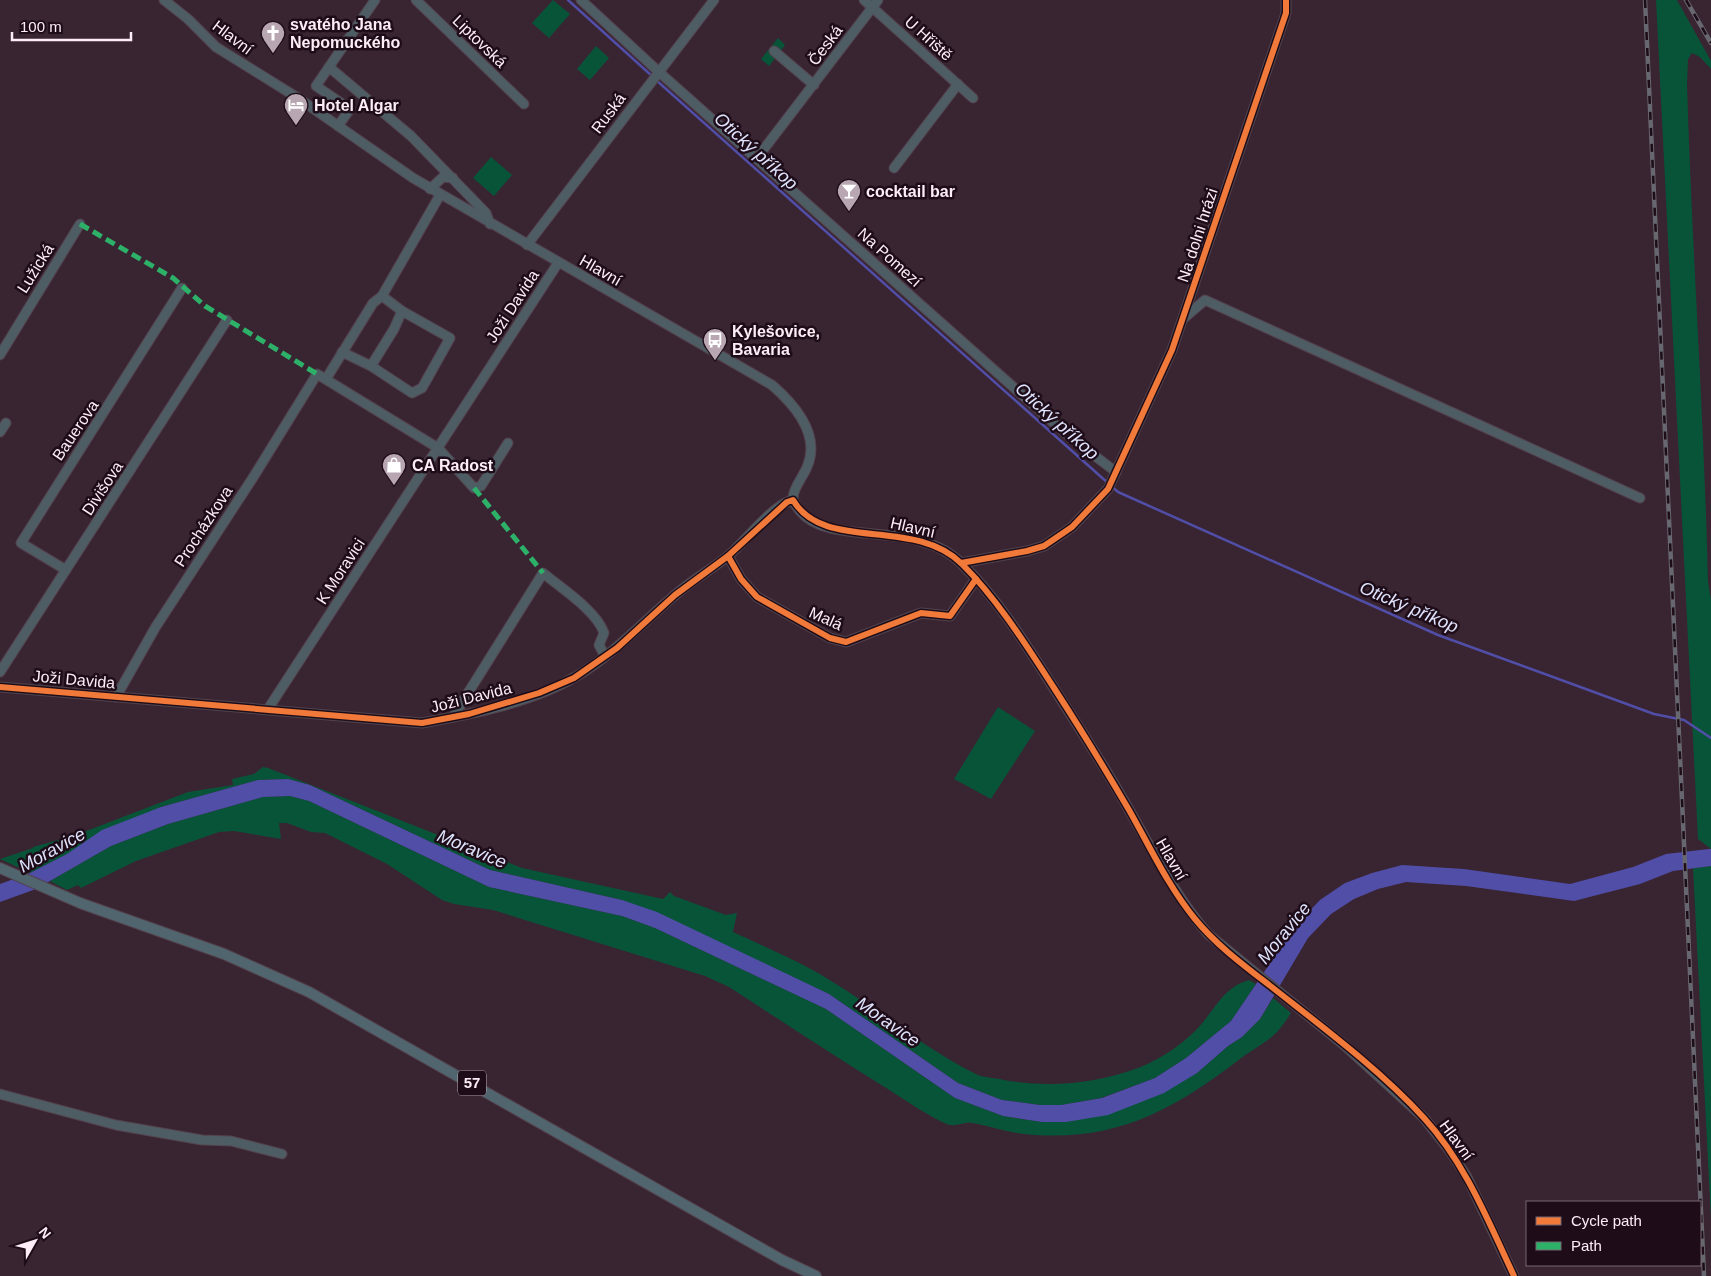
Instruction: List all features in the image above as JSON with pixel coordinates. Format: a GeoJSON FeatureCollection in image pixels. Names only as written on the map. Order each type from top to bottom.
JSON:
{"type":"FeatureCollection","features":[{"type":"Feature","properties":{"kind":"main road","name":"57"},"geometry":{"type":"LineString","coordinates":[[0,868],[60,895],[224,954],[309,992],[765,1251],[816,1276]]}},
{"type":"Feature","properties":{"kind":"street","name":"Hlavní"},"geometry":{"type":"LineString","coordinates":[[164,0],[177,4],[216,47],[338,126],[430,189],[754,374],[785,397],[803,420],[811,448],[808,466],[793,493],[793,500],[802,513],[820,524],[844,531],[920,540],[940,548],[961,563],[976,579],[1021,637],[1109,775],[1177,895],[1208,934],[1392,1087],[1438,1136],[1467,1177],[1514,1276]]}},
{"type":"Feature","properties":{"kind":"street"},"geometry":{"type":"LineString","coordinates":[[338,126],[350,109],[316,86],[375,0]]}},
{"type":"Feature","properties":{"kind":"street","name":"Liptovská"},"geometry":{"type":"LineString","coordinates":[[416,0],[524,104]]}},
{"type":"Feature","properties":{"kind":"street","name":"Na Pomezí"},"geometry":{"type":"LineString","coordinates":[[581,0],[655,77],[758,158],[1115,476]]}},
{"type":"Feature","properties":{"kind":"street","name":"Ruská"},"geometry":{"type":"LineString","coordinates":[[527,245],[714,0]]}},
{"type":"Feature","properties":{"kind":"street","name":"U Hřiště"},"geometry":{"type":"LineString","coordinates":[[864,0],[876,4],[973,98]]}},
{"type":"Feature","properties":{"kind":"street","name":"Na dolni hrázi"},"geometry":{"type":"LineString","coordinates":[[961,563],[1044,546],[1072,527],[1108,489],[1172,350],[1184,319],[1286,13],[1286,0]]}},
{"type":"Feature","properties":{"kind":"street","name":"Česká"},"geometry":{"type":"LineString","coordinates":[[758,158],[876,4]]}},
{"type":"Feature","properties":{"kind":"street","name":"Česká"},"geometry":{"type":"LineString","coordinates":[[774,51],[814,85]]}},
{"type":"Feature","properties":{"kind":"street","name":"Hlavní"},"geometry":{"type":"LineString","coordinates":[[329,67],[400,126],[486,213],[490,224]]}},
{"type":"Feature","properties":{"kind":"street"},"geometry":{"type":"LineString","coordinates":[[894,168],[958,84]]}},
{"type":"Feature","properties":{"kind":"street"},"geometry":{"type":"LineString","coordinates":[[430,189],[443,177],[456,181],[461,193],[455,204]]}},
{"type":"Feature","properties":{"kind":"street"},"geometry":{"type":"LineString","coordinates":[[440,195],[382,296],[373,303],[326,379],[438,448],[476,488],[481,486],[508,443]]}},
{"type":"Feature","properties":{"kind":"street","name":"Lužická"},"geometry":{"type":"LineString","coordinates":[[0,355],[80,224]]}},
{"type":"Feature","properties":{"kind":"street","name":"Joži Davida"},"geometry":{"type":"LineString","coordinates":[[438,448],[558,263]]}},
{"type":"Feature","properties":{"kind":"street","name":"Bauerova"},"geometry":{"type":"LineString","coordinates":[[66,570],[20,543],[182,288]]}},
{"type":"Feature","properties":{"kind":"street"},"geometry":{"type":"LineString","coordinates":[[342,352],[371,366],[412,393],[422,388],[450,338],[402,311],[382,296]]}},
{"type":"Feature","properties":{"kind":"street"},"geometry":{"type":"LineString","coordinates":[[1184,319],[1205,300],[1640,498]]}},
{"type":"Feature","properties":{"kind":"street"},"geometry":{"type":"LineString","coordinates":[[371,366],[394,329],[402,311]]}},
{"type":"Feature","properties":{"kind":"street","name":"Divišova"},"geometry":{"type":"LineString","coordinates":[[0,672],[227,320]]}},
{"type":"Feature","properties":{"kind":"street","name":"Procházkova"},"geometry":{"type":"LineString","coordinates":[[116,697],[154,628],[254,476],[316,374],[326,379]]}},
{"type":"Feature","properties":{"kind":"street"},"geometry":{"type":"LineString","coordinates":[[0,432],[6,423]]}},
{"type":"Feature","properties":{"kind":"street","name":"K Moravici"},"geometry":{"type":"LineString","coordinates":[[268,709],[438,448]]}},
{"type":"Feature","properties":{"kind":"street","name":"Joži Davida"},"geometry":{"type":"LineString","coordinates":[[0,687],[422,723],[453,717],[539,693],[574,678],[605,656],[675,595],[728,556],[780,506],[793,500]]}},
{"type":"Feature","properties":{"kind":"street","name":"Malá"},"geometry":{"type":"LineString","coordinates":[[728,556],[741,579],[764,602],[830,638],[846,642],[921,614],[950,616],[976,579]]}},
{"type":"Feature","properties":{"kind":"street"},"geometry":{"type":"LineString","coordinates":[[453,717],[543,573],[584,607],[599,625],[604,634],[599,645],[605,656]]}},
{"type":"Feature","properties":{"kind":"street"},"geometry":{"type":"LineString","coordinates":[[0,1094],[116,1125],[202,1140],[232,1141],[282,1154]]}},
{"type":"Feature","properties":{"kind":"green space"},"geometry":{"type":"Polygon","coordinates":[[[553,0],[570,14],[549,38],[532,23],[553,0]]]}},
{"type":"Feature","properties":{"kind":"green space"},"geometry":{"type":"Polygon","coordinates":[[[1656,0],[1677,0],[1711,61],[1711,69],[1700,57],[1692,53],[1688,59],[1687,84],[1708,581],[1711,600],[1711,849],[1698,839],[1656,0]]]}},
{"type":"Feature","properties":{"kind":"green space"},"geometry":{"type":"Polygon","coordinates":[[[778,38],[785,45],[769,66],[761,59],[778,38]]]}},
{"type":"Feature","properties":{"kind":"green space"},"geometry":{"type":"Polygon","coordinates":[[[596,46],[609,58],[590,80],[577,69],[596,46]]]}},
{"type":"Feature","properties":{"kind":"green space"},"geometry":{"type":"Polygon","coordinates":[[[491,157],[512,175],[494,196],[473,178],[491,157]]]}},
{"type":"Feature","properties":{"kind":"green space"},"geometry":{"type":"Polygon","coordinates":[[[998,707],[1035,731],[991,799],[954,779],[998,707]]]}},
{"type":"Feature","properties":{"kind":"green space"},"geometry":{"type":"Polygon","coordinates":[[[263,767],[268,768],[522,868],[663,899],[670,892],[674,896],[726,915],[737,913],[733,932],[817,972],[958,1065],[984,1077],[1038,1084],[1055,1084],[1105,1078],[1138,1068],[1178,1046],[1198,1028],[1232,988],[1249,980],[1256,984],[1231,1021],[1186,1058],[1155,1078],[1101,1098],[1061,1105],[1040,1105],[1002,1100],[958,1083],[829,994],[622,900],[490,870],[310,785],[288,779],[258,780],[161,807],[30,873],[0,859],[33,847],[76,835],[188,792],[233,785],[232,779],[254,774],[263,767]]]}},
{"type":"Feature","properties":{"kind":"green space"},"geometry":{"type":"Polygon","coordinates":[[[290,796],[309,801],[489,887],[622,916],[655,928],[826,1009],[955,1098],[1003,1116],[1042,1122],[1066,1122],[1197,1073],[1228,1046],[1242,1037],[1260,1019],[1273,998],[1291,1013],[1278,1030],[1266,1041],[1187,1096],[1162,1110],[1112,1129],[1084,1134],[1055,1136],[1024,1134],[972,1123],[950,1125],[937,1120],[729,987],[705,976],[493,910],[454,904],[442,900],[387,864],[325,833],[311,832],[287,823],[279,823],[281,839],[234,831],[219,832],[136,861],[81,888],[78,885],[67,890],[50,881],[111,846],[168,824],[263,797],[290,796]]]}},
{"type":"Feature","properties":{"kind":"green space"},"geometry":{"type":"Polygon","coordinates":[[[1711,866],[1711,1219],[1693,868],[1711,866]]]}},
{"type":"Feature","properties":{"kind":"shaded area"},"geometry":{"type":"Polygon","coordinates":[[[288,779],[310,785],[490,870],[622,900],[657,912],[829,994],[958,1083],[1002,1100],[1040,1105],[1061,1105],[1102,1098],[1155,1078],[1186,1058],[1231,1021],[1296,925],[1320,900],[1345,883],[1372,873],[1402,865],[1464,869],[1570,884],[1633,867],[1666,854],[1709,849],[1711,849],[1711,866],[1673,871],[1640,884],[1574,901],[1466,886],[1406,882],[1378,889],[1354,899],[1331,914],[1308,938],[1260,1019],[1242,1037],[1228,1046],[1197,1073],[1164,1093],[1108,1115],[1066,1122],[1042,1122],[1003,1116],[955,1098],[826,1009],[655,928],[622,916],[489,887],[309,801],[290,796],[263,797],[168,824],[111,846],[36,889],[0,902],[0,884],[30,873],[67,854],[102,830],[161,807],[258,780],[288,779]]]}},
{"type":"Feature","properties":{"kind":"waterway","name":"Otický příkop"},"geometry":{"type":"LineString","coordinates":[[568,0],[652,76]]}},
{"type":"Feature","properties":{"kind":"waterway","name":"Otický příkop"},"geometry":{"type":"LineString","coordinates":[[656,80],[1118,492],[1438,635],[1654,714],[1684,720],[1711,738]]}},
{"type":"Feature","properties":{"kind":"railway"},"geometry":{"type":"LineString","coordinates":[[1645,0],[1701,1201]]}},
{"type":"Feature","properties":{"kind":"railway"},"geometry":{"type":"LineString","coordinates":[[1686,0],[1711,43]]}},
{"type":"Feature","properties":{"kind":"railway"},"geometry":{"type":"LineString","coordinates":[[1701,1211],[1704,1276]]}},
{"type":"Feature","properties":{"kind":"marked path"},"geometry":{"type":"LineString","coordinates":[[80,224],[173,278],[205,306],[317,374]]}},
{"type":"Feature","properties":{"kind":"marked path"},"geometry":{"type":"LineString","coordinates":[[474,488],[543,573]]}},
{"type":"Feature","properties":{"kind":"cycle path"},"geometry":{"type":"LineString","coordinates":[[961,563],[1044,546],[1072,527],[1108,489],[1172,350],[1286,13],[1286,0]]}},
{"type":"Feature","properties":{"kind":"cycle path"},"geometry":{"type":"LineString","coordinates":[[0,687],[422,723],[469,714],[539,693],[574,678],[617,648],[675,595],[728,556],[787,502],[793,500],[807,516],[826,526],[847,531],[920,541],[942,550],[962,564],[1000,608],[1064,703],[1102,764],[1168,880],[1195,919],[1232,956],[1332,1034],[1389,1083],[1439,1136],[1452,1154],[1475,1194],[1514,1276]]}},
{"type":"Feature","properties":{"kind":"cycle path"},"geometry":{"type":"LineString","coordinates":[[728,556],[741,579],[757,597],[830,638],[846,642],[921,613],[950,616],[976,579]]}},
{"type":"Feature","properties":{"kind":"place","name":"svatého Jana Nepomuckého"},"geometry":{"type":"Point","coordinates":[273,54]}},
{"type":"Feature","properties":{"kind":"place","name":"Hotel Algar"},"geometry":{"type":"Point","coordinates":[296,126]}},
{"type":"Feature","properties":{"kind":"place","name":"cocktail bar"},"geometry":{"type":"Point","coordinates":[849,212]}},
{"type":"Feature","properties":{"kind":"place","name":"Kylešovice, Bavaria"},"geometry":{"type":"Point","coordinates":[715,361]}},
{"type":"Feature","properties":{"kind":"place","name":"CA Radost"},"geometry":{"type":"Point","coordinates":[394,486]}},
{"type":"Feature","properties":{"kind":"water label","name":"Moravice"},"geometry":{"type":"Point","coordinates":[472,849]}},
{"type":"Feature","properties":{"kind":"water label","name":"Moravice"},"geometry":{"type":"Point","coordinates":[52,850]}},
{"type":"Feature","properties":{"kind":"water label","name":"Moravice"},"geometry":{"type":"Point","coordinates":[1284,933]}},
{"type":"Feature","properties":{"kind":"water label","name":"Moravice"},"geometry":{"type":"Point","coordinates":[888,1022]}}]}
